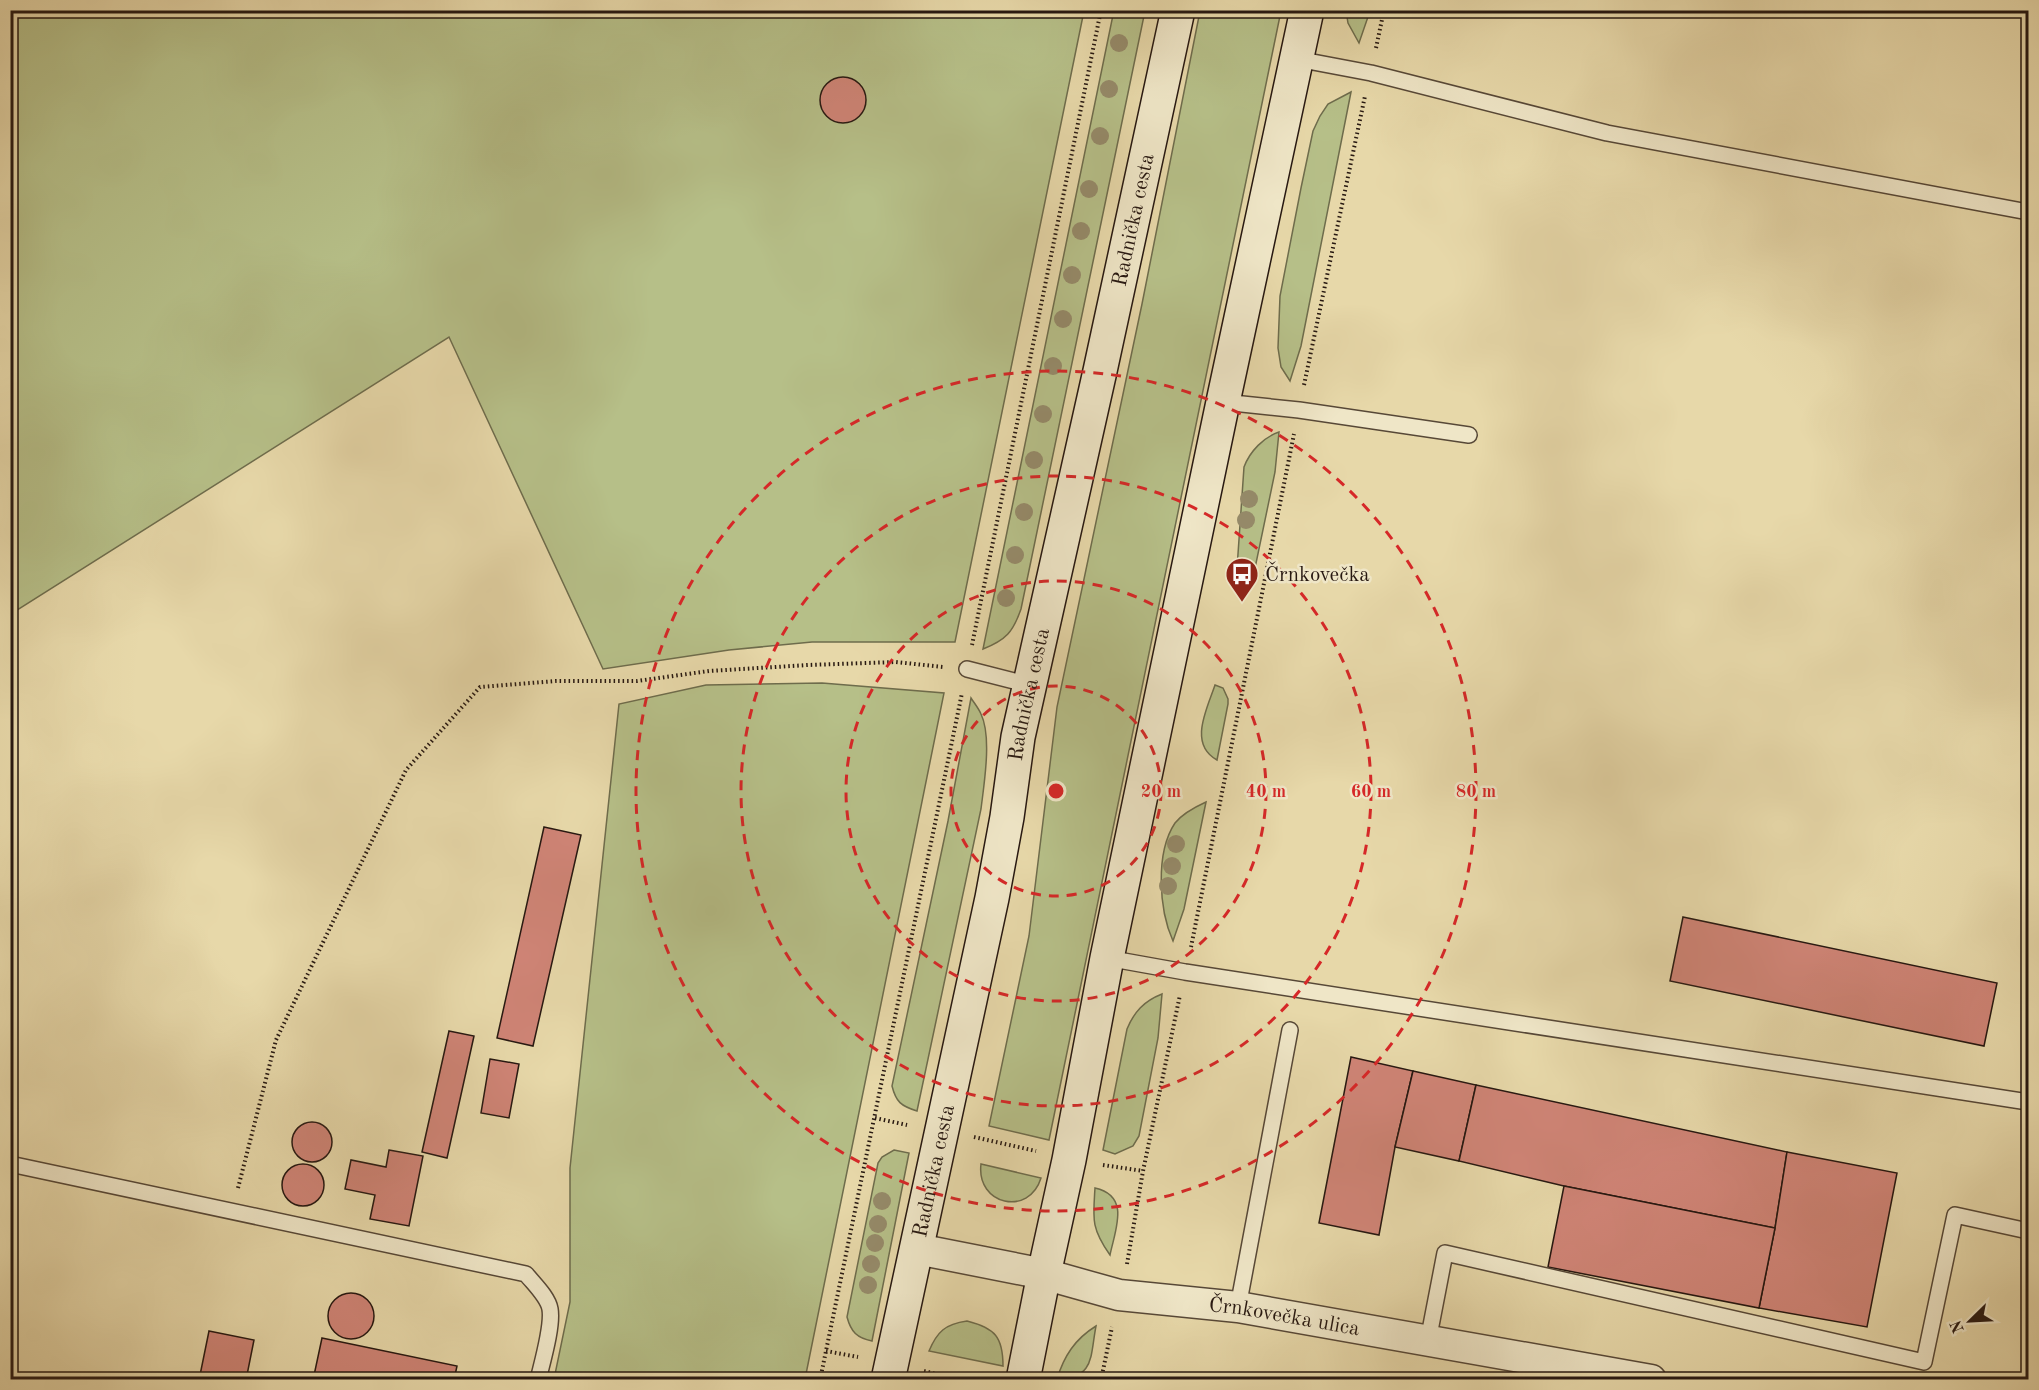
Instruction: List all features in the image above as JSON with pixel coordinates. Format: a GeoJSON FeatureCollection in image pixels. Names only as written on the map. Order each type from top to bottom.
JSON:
{"type":"FeatureCollection","features":[{"type":"Feature","properties":{"kind":"main road","name":"Radnička cesta"},"geometry":{"type":"LineString","coordinates":[[877,1369],[917,1249],[992,898],[1007,817],[1018,736],[1103,360],[1178,10]]}},
{"type":"Feature","properties":{"kind":"main road"},"geometry":{"type":"LineString","coordinates":[[1023,1380],[1069,1160],[1107,958],[1307,10]]}},
{"type":"Feature","properties":{"kind":"street","name":"Črnkovečka ulica"},"geometry":{"type":"LineString","coordinates":[[917,1249],[1044,1274],[1119,1295],[1238,1307],[1652,1380]]}},
{"type":"Feature","properties":{"kind":"lane"},"geometry":{"type":"LineString","coordinates":[[1297,59],[1371,73],[1607,133],[2028,212]]}},
{"type":"Feature","properties":{"kind":"lane"},"geometry":{"type":"LineString","coordinates":[[1223,402],[1299,410],[1469,435]]}},
{"type":"Feature","properties":{"kind":"lane"},"geometry":{"type":"LineString","coordinates":[[967,669],[1030,685]]}},
{"type":"Feature","properties":{"kind":"lane"},"geometry":{"type":"LineString","coordinates":[[1107,958],[2028,1102]]}},
{"type":"Feature","properties":{"kind":"lane"},"geometry":{"type":"LineString","coordinates":[[1238,1307],[1290,1030]]}},
{"type":"Feature","properties":{"kind":"lane"},"geometry":{"type":"LineString","coordinates":[[10,1164],[526,1274],[538,1288],[550,1309],[547,1340],[538,1380]]}},
{"type":"Feature","properties":{"kind":"lane"},"geometry":{"type":"LineString","coordinates":[[1428,1341],[1445,1253],[1924,1362],[1955,1215],[2028,1231]]}},
{"type":"Feature","properties":{"kind":"path"},"geometry":{"type":"LineString","coordinates":[[971,648],[1101,10]]}},
{"type":"Feature","properties":{"kind":"path"},"geometry":{"type":"LineString","coordinates":[[1374,56],[1384,10]]}},
{"type":"Feature","properties":{"kind":"path"},"geometry":{"type":"LineString","coordinates":[[1303,392],[1365,92]]}},
{"type":"Feature","properties":{"kind":"path"},"geometry":{"type":"LineString","coordinates":[[1189,956],[1296,428]]}},
{"type":"Feature","properties":{"kind":"path"},"geometry":{"type":"LineString","coordinates":[[232,1211],[276,1040],[406,770],[480,687],[556,681],[637,681],[709,671],[896,662],[967,669]]}},
{"type":"Feature","properties":{"kind":"path"},"geometry":{"type":"LineString","coordinates":[[820,1380],[962,692]]}},
{"type":"Feature","properties":{"kind":"path"},"geometry":{"type":"LineString","coordinates":[[1125,1272],[1143,1171],[1182,988]]}},
{"type":"Feature","properties":{"kind":"path"},"geometry":{"type":"LineString","coordinates":[[875,1118],[916,1127]]}},
{"type":"Feature","properties":{"kind":"path"},"geometry":{"type":"LineString","coordinates":[[982,1139],[1045,1154]]}},
{"type":"Feature","properties":{"kind":"path"},"geometry":{"type":"LineString","coordinates":[[1092,1163],[1143,1171]]}},
{"type":"Feature","properties":{"kind":"path"},"geometry":{"type":"LineString","coordinates":[[1101,1380],[1114,1320]]}},
{"type":"Feature","properties":{"kind":"path"},"geometry":{"type":"LineString","coordinates":[[826,1351],[877,1369]]}},
{"type":"Feature","properties":{"kind":"path"},"geometry":{"type":"LineString","coordinates":[[921,1371],[961,1380]]}},
{"type":"Feature","properties":{"kind":"green space"},"geometry":{"type":"Polygon","coordinates":[[[11,10],[1084,11],[955,642],[812,642],[729,650],[603,669],[449,337],[11,614],[11,10]]]}},
{"type":"Feature","properties":{"kind":"green space"},"geometry":{"type":"Polygon","coordinates":[[[1114,10],[1145,11],[1021,609],[1008,634],[983,649],[1114,10]]]}},
{"type":"Feature","properties":{"kind":"green space"},"geometry":{"type":"Polygon","coordinates":[[[1200,11],[1281,11],[1049,1140],[989,1126],[1029,936],[1057,707],[1142,304],[1200,11]]]}},
{"type":"Feature","properties":{"kind":"green space"},"geometry":{"type":"Polygon","coordinates":[[[1346,11],[1370,11],[1359,43],[1348,23],[1346,11]]]}},
{"type":"Feature","properties":{"kind":"green space"},"geometry":{"type":"Polygon","coordinates":[[[1351,92],[1301,346],[1290,381],[1281,367],[1278,348],[1280,296],[1313,131],[1328,104],[1351,92]]]}},
{"type":"Feature","properties":{"kind":"green space"},"geometry":{"type":"Polygon","coordinates":[[[1279,432],[1275,472],[1254,573],[1248,580],[1236,583],[1244,467],[1258,445],[1279,432]]]}},
{"type":"Feature","properties":{"kind":"green space"},"geometry":{"type":"Polygon","coordinates":[[[822,683],[944,693],[805,1379],[554,1379],[570,1302],[570,1168],[619,704],[706,685],[822,683]]]}},
{"type":"Feature","properties":{"kind":"green space"},"geometry":{"type":"Polygon","coordinates":[[[1215,685],[1223,688],[1228,699],[1217,760],[1208,753],[1203,745],[1202,736],[1204,715],[1215,685]]]}},
{"type":"Feature","properties":{"kind":"green space"},"geometry":{"type":"Polygon","coordinates":[[[971,698],[981,714],[986,735],[987,748],[981,809],[917,1111],[900,1103],[892,1086],[948,821],[971,698]]]}},
{"type":"Feature","properties":{"kind":"green space"},"geometry":{"type":"Polygon","coordinates":[[[1206,802],[1184,909],[1173,941],[1162,898],[1164,850],[1175,823],[1185,813],[1206,802]]]}},
{"type":"Feature","properties":{"kind":"green space"},"geometry":{"type":"Polygon","coordinates":[[[1162,994],[1158,1038],[1139,1136],[1133,1146],[1115,1154],[1103,1150],[1127,1029],[1140,1008],[1162,994]]]}},
{"type":"Feature","properties":{"kind":"green space"},"geometry":{"type":"Polygon","coordinates":[[[894,1150],[909,1153],[872,1341],[855,1334],[847,1317],[878,1163],[882,1157],[894,1150]]]}},
{"type":"Feature","properties":{"kind":"green space"},"geometry":{"type":"Polygon","coordinates":[[[981,1164],[1041,1178],[1035,1190],[1026,1198],[1015,1202],[1005,1201],[995,1197],[987,1189],[982,1178],[981,1164]]]}},
{"type":"Feature","properties":{"kind":"green space"},"geometry":{"type":"Polygon","coordinates":[[[1095,1188],[1106,1192],[1117,1206],[1117,1225],[1110,1255],[1096,1230],[1095,1188]]]}},
{"type":"Feature","properties":{"kind":"green space"},"geometry":{"type":"Polygon","coordinates":[[[967,1321],[984,1327],[996,1335],[1003,1356],[1003,1366],[929,1351],[943,1330],[953,1324],[967,1321]]]}},
{"type":"Feature","properties":{"kind":"green space"},"geometry":{"type":"Polygon","coordinates":[[[1096,1326],[1091,1356],[1084,1370],[1069,1378],[1057,1379],[1071,1349],[1096,1326]]]}},
{"type":"Feature","properties":{"kind":"building"},"geometry":{"type":"Polygon","coordinates":[[[843,77],[859,84],[866,100],[859,116],[843,123],[827,116],[820,100],[827,84],[843,77]]]}},
{"type":"Feature","properties":{"kind":"building"},"geometry":{"type":"Polygon","coordinates":[[[544,827],[581,835],[533,1046],[497,1038],[544,827]]]}},
{"type":"Feature","properties":{"kind":"building"},"geometry":{"type":"Polygon","coordinates":[[[1683,917],[1997,983],[1984,1046],[1670,981],[1683,917]]]}},
{"type":"Feature","properties":{"kind":"building"},"geometry":{"type":"Polygon","coordinates":[[[449,1031],[474,1036],[447,1158],[422,1152],[449,1031]]]}},
{"type":"Feature","properties":{"kind":"building"},"geometry":{"type":"Polygon","coordinates":[[[1351,1057],[1413,1071],[1395,1147],[1379,1235],[1319,1223],[1351,1057]]]}},
{"type":"Feature","properties":{"kind":"building"},"geometry":{"type":"Polygon","coordinates":[[[490,1059],[519,1064],[509,1118],[481,1113],[490,1059]]]}},
{"type":"Feature","properties":{"kind":"building"},"geometry":{"type":"Polygon","coordinates":[[[1413,1071],[1476,1085],[1459,1161],[1395,1147],[1413,1071]]]}},
{"type":"Feature","properties":{"kind":"building"},"geometry":{"type":"Polygon","coordinates":[[[1476,1085],[1787,1152],[1775,1228],[1564,1186],[1459,1161],[1476,1085]]]}},
{"type":"Feature","properties":{"kind":"building"},"geometry":{"type":"Polygon","coordinates":[[[312,1122],[320,1123],[326,1128],[331,1134],[331,1150],[326,1156],[320,1161],[312,1162],[304,1161],[298,1156],[293,1150],[292,1142],[293,1134],[298,1128],[304,1123],[312,1122]]]}},
{"type":"Feature","properties":{"kind":"building"},"geometry":{"type":"Polygon","coordinates":[[[389,1150],[423,1156],[409,1226],[370,1219],[375,1195],[345,1189],[351,1160],[386,1167],[389,1150]]]}},
{"type":"Feature","properties":{"kind":"building"},"geometry":{"type":"Polygon","coordinates":[[[1787,1152],[1897,1173],[1867,1327],[1759,1308],[1787,1152]]]}},
{"type":"Feature","properties":{"kind":"building"},"geometry":{"type":"Polygon","coordinates":[[[303,1164],[311,1165],[318,1170],[323,1177],[323,1193],[318,1200],[311,1205],[303,1206],[295,1205],[288,1200],[283,1193],[282,1185],[283,1177],[288,1170],[295,1165],[303,1164]]]}},
{"type":"Feature","properties":{"kind":"building"},"geometry":{"type":"Polygon","coordinates":[[[1564,1186],[1775,1228],[1759,1308],[1548,1267],[1564,1186]]]}},
{"type":"Feature","properties":{"kind":"building"},"geometry":{"type":"Polygon","coordinates":[[[351,1293],[367,1300],[374,1316],[367,1332],[351,1339],[335,1332],[328,1316],[335,1300],[351,1293]]]}},
{"type":"Feature","properties":{"kind":"building"},"geometry":{"type":"Polygon","coordinates":[[[209,1331],[254,1340],[246,1380],[199,1380],[209,1331]]]}},
{"type":"Feature","properties":{"kind":"building"},"geometry":{"type":"Polygon","coordinates":[[[322,1338],[457,1366],[454,1380],[313,1380],[322,1338]]]}},
{"type":"Feature","properties":{"kind":"place","name":"Črnkovečka"},"geometry":{"type":"Point","coordinates":[1242,603]}}]}
